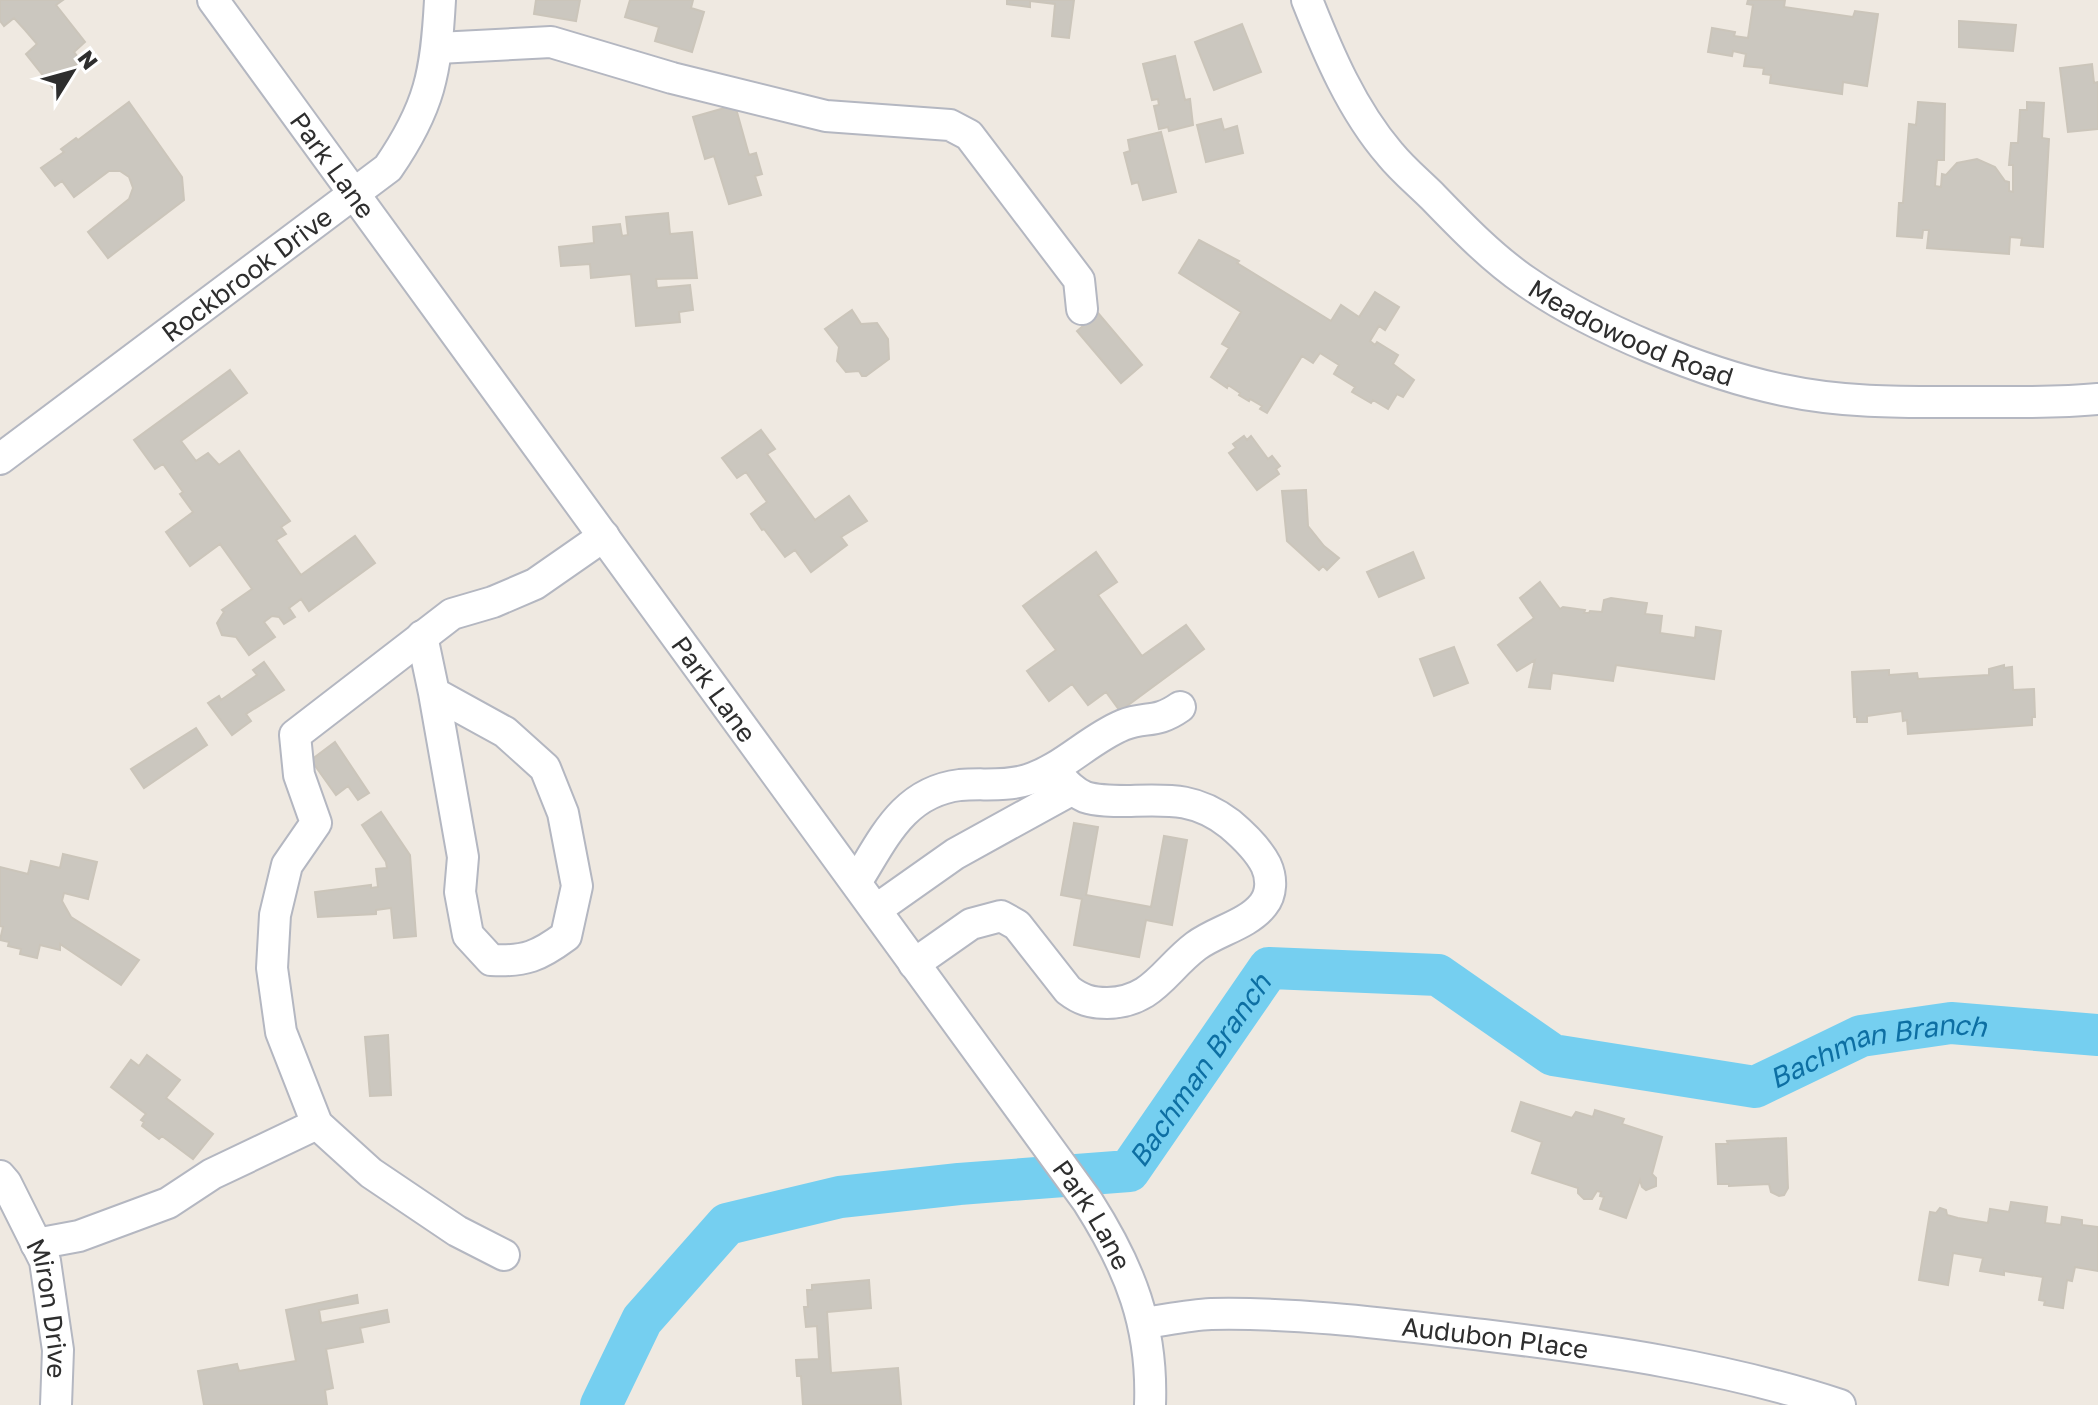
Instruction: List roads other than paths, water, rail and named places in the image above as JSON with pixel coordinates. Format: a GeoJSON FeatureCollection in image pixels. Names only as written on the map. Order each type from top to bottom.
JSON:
{"type":"FeatureCollection","features":[{"type":"Feature","properties":{"kind":"street","name":"Park Lane"},"geometry":{"type":"LineString","coordinates":[[213,0],[1088,1202],[1125,1267],[1145,1323],[1151,1378],[1150,1405]]}},
{"type":"Feature","properties":{"kind":"street","name":"Rockbrook Drive"},"geometry":{"type":"LineString","coordinates":[[0,459],[388,168],[422,113],[438,48],[440,0]]}},
{"type":"Feature","properties":{"kind":"street","name":"Meadowood Road"},"geometry":{"type":"LineString","coordinates":[[1307,0],[1328,52],[1389,154],[1466,231],[1506,265],[1527,282],[1579,313],[1646,345],[1782,390],[1842,400],[2072,402],[2098,399]]}},
{"type":"Feature","properties":{"kind":"street"},"geometry":{"type":"LineString","coordinates":[[438,48],[551,42],[672,78],[826,116],[950,125],[969,135],[1079,280],[1082,309]]}},
{"type":"Feature","properties":{"kind":"street"},"geometry":{"type":"LineString","coordinates":[[504,1255],[457,1231],[371,1173],[317,1124],[281,1032],[272,968],[275,915],[287,865],[316,823],[299,775],[295,735],[452,614],[493,602],[535,584],[604,536]]}},
{"type":"Feature","properties":{"kind":"street"},"geometry":{"type":"LineString","coordinates":[[422,636],[463,857],[460,892],[468,935],[491,960],[517,962],[545,952],[566,936],[577,886],[563,813],[545,768],[505,732],[434,693]]}},
{"type":"Feature","properties":{"kind":"street"},"geometry":{"type":"LineString","coordinates":[[877,909],[1062,779],[1120,726],[1165,717],[1180,707]]}},
{"type":"Feature","properties":{"kind":"street"},"geometry":{"type":"LineString","coordinates":[[857,881],[903,812],[924,795],[960,785],[1011,784],[1029,780],[1062,779],[1086,798],[1176,800],[1195,804],[1216,814],[1244,836],[1265,865],[1270,893],[1264,904],[1255,913],[1194,947],[1144,995],[1112,1003],[1094,1003],[1078,998],[1068,990],[1017,925],[1001,916],[971,924],[914,964]]}},
{"type":"Feature","properties":{"kind":"street"},"geometry":{"type":"LineString","coordinates":[[36,1244],[79,1236],[168,1203],[212,1174],[317,1124]]}},
{"type":"Feature","properties":{"kind":"street","name":"Miron Drive"},"geometry":{"type":"LineString","coordinates":[[0,1176],[45,1261],[58,1350],[56,1405]]}},
{"type":"Feature","properties":{"kind":"street","name":"Audubon Place"},"geometry":{"type":"LineString","coordinates":[[1145,1323],[1209,1314],[1306,1318],[1436,1330],[1611,1351],[1783,1386],[1840,1405]]}},
{"type":"Feature","properties":{"kind":"waterway","name":"Bachman Branch"},"geometry":{"type":"LineString","coordinates":[[601,1405],[642,1320],[727,1224],[840,1197],[1129,1171],[1269,968],[1438,975],[1553,1055],[1755,1087],[1861,1036],[1951,1023],[2098,1035]]}}]}
